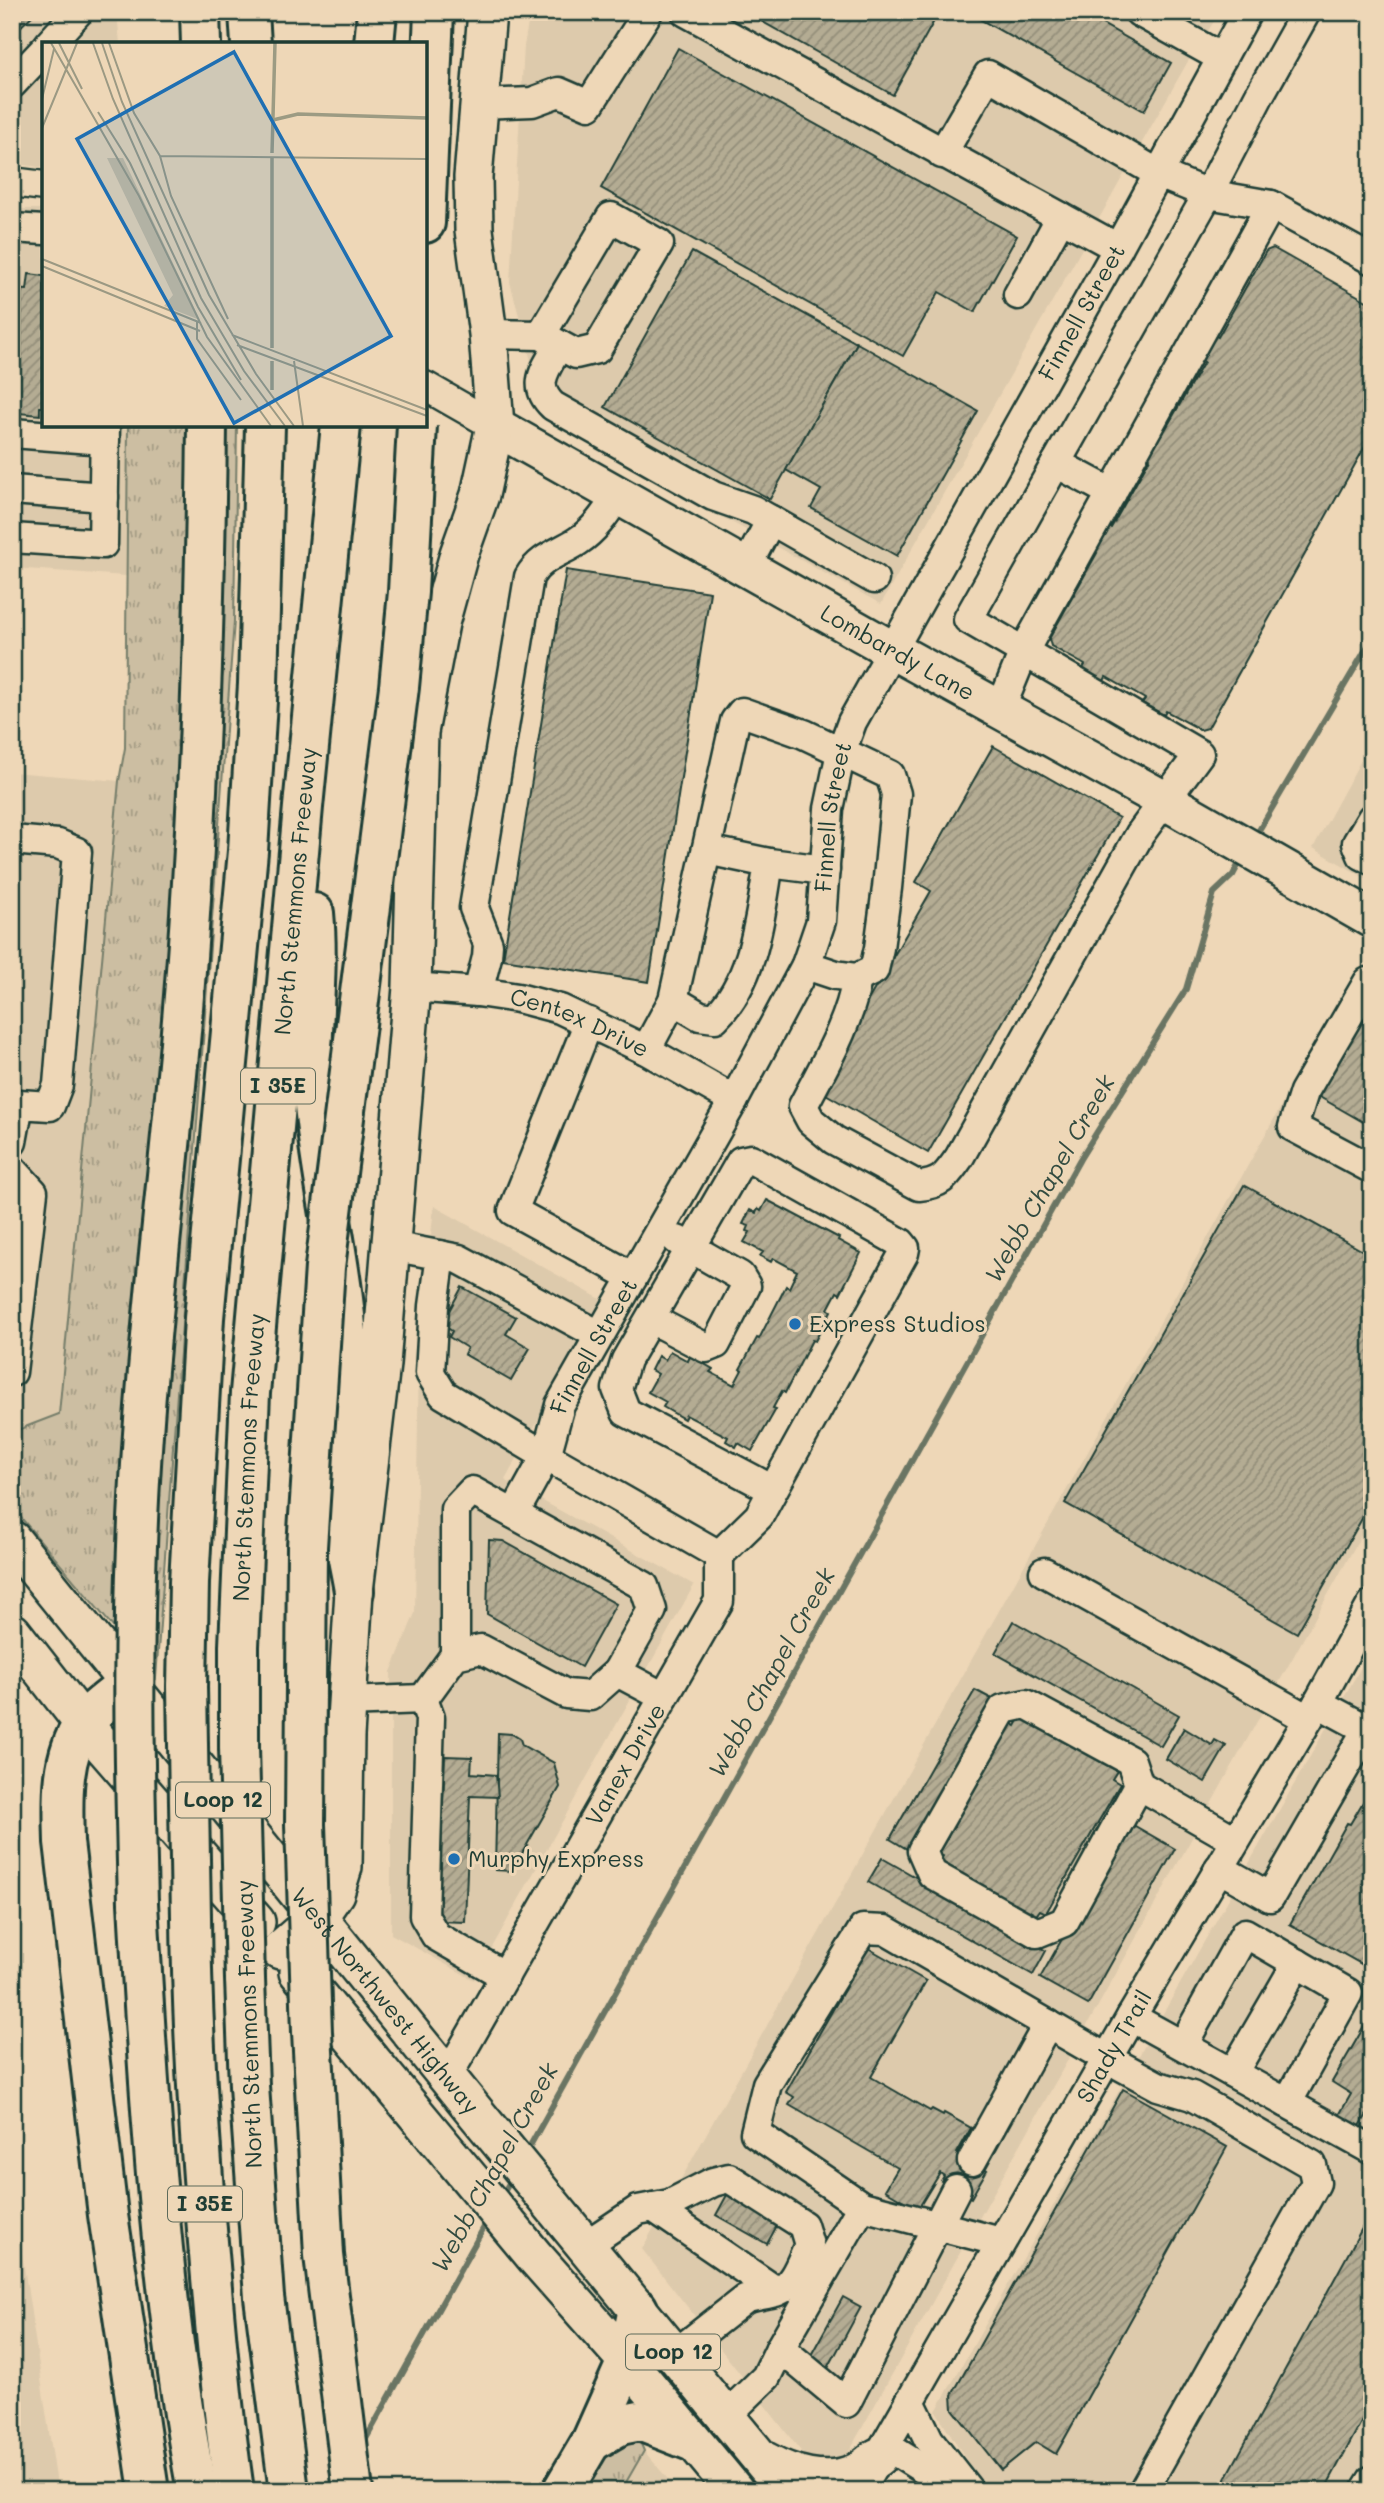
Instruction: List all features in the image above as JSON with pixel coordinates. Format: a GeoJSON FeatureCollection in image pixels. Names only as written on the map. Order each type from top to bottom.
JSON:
{"type":"FeatureCollection","features":[{"type":"Feature","properties":{"kind":"highway"},"geometry":{"type":"LineString","coordinates":[[200,12],[201,42]]}},
{"type":"Feature","properties":{"kind":"highway"},"geometry":{"type":"LineString","coordinates":[[249,12],[251,42]]}},
{"type":"Feature","properties":{"kind":"highway"},"geometry":{"type":"LineString","coordinates":[[374,42],[377,12]]}},
{"type":"Feature","properties":{"kind":"highway"},"geometry":{"type":"LineString","coordinates":[[427,176],[434,12]]}},
{"type":"Feature","properties":{"kind":"highway"},"geometry":{"type":"LineString","coordinates":[[197,2491],[163,2259],[147,2071],[138,1903],[136,1546],[197,821],[205,617],[207,427]]}},
{"type":"Feature","properties":{"kind":"highway","name":"I 35E"},"geometry":{"type":"LineString","coordinates":[[234,2491],[213,2304],[205,2203],[192,1979],[187,1687],[189,1582],[204,1318],[248,851],[258,684],[265,427]]}},
{"type":"Feature","properties":{"kind":"highway","name":"North Stemmons Freeway"},"geometry":{"type":"LineString","coordinates":[[289,2491],[264,2297],[249,2085],[239,1747],[239,1646],[250,1393],[341,427]]}},
{"type":"Feature","properties":{"kind":"highway"},"geometry":{"type":"LineString","coordinates":[[353,2491],[324,2255],[312,2032],[305,1824],[307,1547],[325,1267],[399,687],[408,592],[416,427]]}},
{"type":"Feature","properties":{"kind":"highway"},"geometry":{"type":"LineString","coordinates":[[303,807],[316,940],[312,1044],[314,1104],[344,1309],[349,1375],[341,1505],[354,1591]]}},
{"type":"Feature","properties":{"kind":"highway"},"geometry":{"type":"LineString","coordinates":[[128,1683],[83,1723],[66,1766],[63,1799],[65,1842],[108,2215],[149,2491]]}},
{"type":"Feature","properties":{"kind":"highway"},"geometry":{"type":"LineString","coordinates":[[562,2491],[591,2442],[627,2361],[638,2309]]}},
{"type":"Feature","properties":{"kind":"highway"},"geometry":{"type":"LineString","coordinates":[[591,2442],[620,2425],[640,2421],[691,2441]]}},
{"type":"Feature","properties":{"kind":"main road","name":"North Stemmons Freeway"},"geometry":{"type":"LineString","coordinates":[[280,1950],[319,1916],[335,1894],[343,1867],[347,1702],[354,1591],[381,1364],[412,987],[419,732],[440,623],[459,554],[480,495],[495,426],[488,334],[474,229],[474,177],[487,12]]}},
{"type":"Feature","properties":{"kind":"main road","name":"Lombardy Lane"},"geometry":{"type":"LineString","coordinates":[[495,426],[1202,821],[1372,919]]}},
{"type":"Feature","properties":{"kind":"main road"},"geometry":{"type":"LineString","coordinates":[[480,495],[498,473],[520,461],[545,454]]}},
{"type":"Feature","properties":{"kind":"main road","name":"West Northwest Highway"},"geometry":{"type":"LineString","coordinates":[[12,1540],[476,2113],[788,2491]]}},
{"type":"Feature","properties":{"kind":"main road","name":"West Northwest Highway"},"geometry":{"type":"LineString","coordinates":[[12,1632],[83,1723],[280,1950],[535,2257],[627,2361],[735,2491]]}},
{"type":"Feature","properties":{"kind":"main road"},"geometry":{"type":"LineString","coordinates":[[762,2459],[782,2471],[811,2478],[840,2477],[854,2473],[881,2451]]}},
{"type":"Feature","properties":{"kind":"street"},"geometry":{"type":"LineString","coordinates":[[51,42],[78,12]]}},
{"type":"Feature","properties":{"kind":"street"},"geometry":{"type":"LineString","coordinates":[[480,104],[532,102],[559,92],[589,106],[648,12]]}},
{"type":"Feature","properties":{"kind":"street"},"geometry":{"type":"LineString","coordinates":[[686,12],[1118,248]]}},
{"type":"Feature","properties":{"kind":"street"},"geometry":{"type":"LineString","coordinates":[[1139,12],[1180,22],[1222,58]]}},
{"type":"Feature","properties":{"kind":"street","name":"Finnell Street"},"geometry":{"type":"LineString","coordinates":[[514,1514],[546,1456],[559,1405],[734,1100],[806,965],[821,921],[829,810],[841,752],[852,722],[1247,12]]}},
{"type":"Feature","properties":{"kind":"street"},"geometry":{"type":"LineString","coordinates":[[857,978],[854,999],[843,1026],[803,1106],[811,1121],[834,1140],[919,1186],[933,1185],[945,1178],[959,1158],[1140,834],[1199,754],[968,619],[1209,194],[1306,12]]}},
{"type":"Feature","properties":{"kind":"street"},"geometry":{"type":"LineString","coordinates":[[12,84],[42,52]]}},
{"type":"Feature","properties":{"kind":"street"},"geometry":{"type":"LineString","coordinates":[[942,154],[988,75],[1159,174],[1209,194],[1271,205],[1372,260]]}},
{"type":"Feature","properties":{"kind":"street"},"geometry":{"type":"LineString","coordinates":[[12,182],[42,186]]}},
{"type":"Feature","properties":{"kind":"street"},"geometry":{"type":"LineString","coordinates":[[1000,710],[1024,651],[1271,205]]}},
{"type":"Feature","properties":{"kind":"street"},"geometry":{"type":"LineString","coordinates":[[488,334],[550,340],[576,354],[597,349],[659,244],[611,217],[550,340],[540,380],[544,397],[553,406],[713,496],[753,510],[874,579]]}},
{"type":"Feature","properties":{"kind":"street"},"geometry":{"type":"LineString","coordinates":[[1018,295],[1061,217]]}},
{"type":"Feature","properties":{"kind":"street"},"geometry":{"type":"LineString","coordinates":[[12,228],[42,230]]}},
{"type":"Feature","properties":{"kind":"street","name":"Lombardy Lane"},"geometry":{"type":"LineString","coordinates":[[427,387],[495,426]]}},
{"type":"Feature","properties":{"kind":"street"},"geometry":{"type":"LineString","coordinates":[[12,433],[105,433],[103,544],[12,538]]}},
{"type":"Feature","properties":{"kind":"street"},"geometry":{"type":"LineString","coordinates":[[582,474],[604,435]]}},
{"type":"Feature","properties":{"kind":"street"},"geometry":{"type":"LineString","coordinates":[[1056,463],[1112,493]]}},
{"type":"Feature","properties":{"kind":"street"},"geometry":{"type":"LineString","coordinates":[[12,490],[104,498]]}},
{"type":"Feature","properties":{"kind":"street"},"geometry":{"type":"LineString","coordinates":[[478,992],[488,944],[474,908],[529,577],[545,558],[576,542],[592,530],[618,495]]}},
{"type":"Feature","properties":{"kind":"street"},"geometry":{"type":"LineString","coordinates":[[746,567],[771,520]]}},
{"type":"Feature","properties":{"kind":"street"},"geometry":{"type":"LineString","coordinates":[[646,1050],[673,1000],[735,721],[742,712],[804,734],[890,775],[896,793],[879,948],[874,970],[857,978],[836,975],[806,965]]}},
{"type":"Feature","properties":{"kind":"street"},"geometry":{"type":"LineString","coordinates":[[1372,818],[1357,843],[1362,855],[1372,860]]}},
{"type":"Feature","properties":{"kind":"street"},"geometry":{"type":"LineString","coordinates":[[12,840],[58,844],[77,852],[58,1085],[50,1106],[16,1100],[12,1142]]}},
{"type":"Feature","properties":{"kind":"street"},"geometry":{"type":"LineString","coordinates":[[707,850],[769,863],[825,870]]}},
{"type":"Feature","properties":{"kind":"street"},"geometry":{"type":"LineString","coordinates":[[673,1000],[700,1016],[715,1018],[728,1005],[756,941],[769,863]]}},
{"type":"Feature","properties":{"kind":"street"},"geometry":{"type":"LineString","coordinates":[[1372,984],[1368,982],[1304,1092],[1293,1127],[1372,1169]]}},
{"type":"Feature","properties":{"kind":"street","name":"Centex Drive"},"geometry":{"type":"LineString","coordinates":[[412,987],[478,992],[518,998],[560,1009],[646,1050],[734,1100]]}},
{"type":"Feature","properties":{"kind":"street"},"geometry":{"type":"LineString","coordinates":[[589,1022],[513,1211],[633,1277]]}},
{"type":"Feature","properties":{"kind":"street"},"geometry":{"type":"LineString","coordinates":[[441,1255],[434,1306],[430,1373],[443,1394],[719,1555],[759,1516],[905,1248],[901,1243],[746,1158],[741,1161],[626,1360],[617,1389],[626,1412],[773,1490]]}},
{"type":"Feature","properties":{"kind":"street"},"geometry":{"type":"LineString","coordinates":[[12,1169],[33,1192],[21,1224],[12,1372]]}},
{"type":"Feature","properties":{"kind":"street"},"geometry":{"type":"LineString","coordinates":[[651,1319],[706,1348],[716,1344],[746,1286],[740,1276],[659,1231]]}},
{"type":"Feature","properties":{"kind":"street"},"geometry":{"type":"LineString","coordinates":[[391,1246],[459,1259],[599,1335]]}},
{"type":"Feature","properties":{"kind":"street"},"geometry":{"type":"LineString","coordinates":[[424,1699],[455,1655],[455,1509],[472,1491],[644,1586],[652,1610],[617,1672],[590,1696],[566,1695],[481,1649],[455,1655]]}},
{"type":"Feature","properties":{"kind":"street","name":"Vanex Drive"},"geometry":{"type":"LineString","coordinates":[[447,2077],[719,1601],[719,1555]]}},
{"type":"Feature","properties":{"kind":"street"},"geometry":{"type":"LineString","coordinates":[[1044,1572],[1313,1711],[1370,1727],[1270,1897],[1219,1868]]}},
{"type":"Feature","properties":{"kind":"street","name":"Shady Trail"},"geometry":{"type":"LineString","coordinates":[[859,2491],[1131,2017],[1313,1711],[1372,1604]]}},
{"type":"Feature","properties":{"kind":"street"},"geometry":{"type":"LineString","coordinates":[[617,1672],[664,1697]]}},
{"type":"Feature","properties":{"kind":"street"},"geometry":{"type":"LineString","coordinates":[[347,1702],[424,1699]]}},
{"type":"Feature","properties":{"kind":"street"},"geometry":{"type":"LineString","coordinates":[[424,1699],[430,1718],[424,1916],[436,1936],[505,1976]]}},
{"type":"Feature","properties":{"kind":"street"},"geometry":{"type":"LineString","coordinates":[[1139,1785],[1063,1922],[1037,1934],[932,1874],[922,1851],[1003,1709],[1026,1704],[1131,1761],[1139,1785],[1235,1840]]}},
{"type":"Feature","properties":{"kind":"street"},"geometry":{"type":"LineString","coordinates":[[1001,2242],[862,2206],[755,2133],[767,2084],[863,1929],[886,1930],[1108,2059],[1158,2086],[1192,2096],[1312,2165],[1316,2183],[1143,2491]]}},
{"type":"Feature","properties":{"kind":"street"},"geometry":{"type":"LineString","coordinates":[[1182,2045],[1245,1933],[1348,1993],[1287,2103]]}},
{"type":"Feature","properties":{"kind":"street"},"geometry":{"type":"LineString","coordinates":[[1233,2073],[1297,1964]]}},
{"type":"Feature","properties":{"kind":"street"},"geometry":{"type":"LineString","coordinates":[[1131,2017],[1372,2150]]}},
{"type":"Feature","properties":{"kind":"street"},"geometry":{"type":"LineString","coordinates":[[972,2161],[1048,2024]]}},
{"type":"Feature","properties":{"kind":"street"},"geometry":{"type":"LineString","coordinates":[[586,2245],[638,2210],[670,2204],[713,2182],[729,2178],[803,2225],[809,2245],[790,2284],[776,2291],[745,2299],[675,2354]]}},
{"type":"Feature","properties":{"kind":"street"},"geometry":{"type":"LineString","coordinates":[[779,2348],[846,2403],[956,2189]]}},
{"type":"Feature","properties":{"kind":"street"},"geometry":{"type":"LineString","coordinates":[[726,2416],[766,2377],[779,2348],[862,2206]]}},
{"type":"Feature","properties":{"kind":"street"},"geometry":{"type":"LineString","coordinates":[[653,2207],[776,2291]]}},
{"type":"Feature","properties":{"kind":"street"},"geometry":{"type":"LineString","coordinates":[[910,2401],[929,2440],[969,2491]]}},
{"type":"Feature","properties":{"kind":"street"},"geometry":{"type":"LineString","coordinates":[[881,2451],[931,2474],[947,2491]]}},
{"type":"Feature","properties":{"kind":"street"},"geometry":{"type":"LineString","coordinates":[[1365,2491],[1372,2480]]}},
{"type":"Feature","properties":{"kind":"shaded area"},"geometry":{"type":"Polygon","coordinates":[[[12,12],[117,12],[120,42],[42,42],[42,168],[12,163],[12,12]]]}},
{"type":"Feature","properties":{"kind":"shaded area"},"geometry":{"type":"Polygon","coordinates":[[[530,12],[1220,12],[1187,63],[881,604],[547,421],[510,282],[524,46],[530,12]]]}},
{"type":"Feature","properties":{"kind":"shaded area"},"geometry":{"type":"Polygon","coordinates":[[[12,209],[42,209],[42,427],[128,427],[126,576],[12,568],[12,209]]]}},
{"type":"Feature","properties":{"kind":"shaded area"},"geometry":{"type":"Polygon","coordinates":[[[1372,740],[1372,882],[1313,848],[1372,740]]]}},
{"type":"Feature","properties":{"kind":"shaded area"},"geometry":{"type":"Polygon","coordinates":[[[12,772],[119,781],[59,1414],[12,1432],[12,772]]]}},
{"type":"Feature","properties":{"kind":"shaded area"},"geometry":{"type":"Polygon","coordinates":[[[1359,967],[1372,974],[1372,1516],[829,2487],[642,2249],[1359,967]]]}},
{"type":"Feature","properties":{"kind":"shaded area"},"geometry":{"type":"Polygon","coordinates":[[[434,1206],[604,1301],[505,1480],[694,1585],[474,1980],[391,1934],[391,1672],[415,1613],[419,1353],[434,1206]]]}},
{"type":"Feature","properties":{"kind":"shaded area"},"geometry":{"type":"Polygon","coordinates":[[[1372,1648],[1372,2491],[986,2491],[936,2411],[1372,1648]]]}},
{"type":"Feature","properties":{"kind":"shaded area"},"geometry":{"type":"Polygon","coordinates":[[[12,2187],[58,2491],[12,2491],[12,2187]]]}},
{"type":"Feature","properties":{"kind":"shaded area"},"geometry":{"type":"Polygon","coordinates":[[[644,2451],[678,2491],[621,2491],[644,2451]]]}},
{"type":"Feature","properties":{"kind":"green space"},"geometry":{"type":"Polygon","coordinates":[[[128,427],[237,427],[234,621],[156,1678],[12,1507],[12,1432],[59,1414],[119,781],[125,748],[128,427]]]}},
{"type":"Feature","properties":{"kind":"green space"},"geometry":{"type":"Polygon","coordinates":[[[638,2437],[644,2451],[621,2491],[585,2491],[610,2450],[638,2437]]]}},
{"type":"Feature","properties":{"kind":"building"},"geometry":{"type":"Polygon","coordinates":[[[12,12],[36,12],[16,31],[20,35],[12,39],[12,12]]]}},
{"type":"Feature","properties":{"kind":"building"},"geometry":{"type":"Polygon","coordinates":[[[745,12],[939,12],[893,95],[745,12]]]}},
{"type":"Feature","properties":{"kind":"building"},"geometry":{"type":"Polygon","coordinates":[[[967,12],[1081,12],[1171,63],[1144,111],[967,12]]]}},
{"type":"Feature","properties":{"kind":"building"},"geometry":{"type":"Polygon","coordinates":[[[678,48],[1017,236],[975,312],[939,292],[903,356],[601,188],[678,48]]]}},
{"type":"Feature","properties":{"kind":"building"},"geometry":{"type":"Polygon","coordinates":[[[1273,248],[1372,304],[1372,434],[1208,728],[1201,730],[1166,711],[1164,715],[1142,703],[1145,699],[1106,677],[1104,681],[1082,670],[1085,665],[1051,646],[1049,639],[1097,553],[1092,551],[1107,526],[1111,528],[1150,458],[1142,453],[1156,428],[1164,432],[1204,362],[1199,360],[1213,334],[1218,337],[1266,251],[1273,248]]]}},
{"type":"Feature","properties":{"kind":"building"},"geometry":{"type":"Polygon","coordinates":[[[692,252],[857,343],[770,499],[605,407],[692,252]]]}},
{"type":"Feature","properties":{"kind":"building"},"geometry":{"type":"Polygon","coordinates":[[[29,274],[42,276],[42,407],[40,415],[19,413],[18,423],[12,422],[12,289],[27,290],[29,274]]]}},
{"type":"Feature","properties":{"kind":"building"},"geometry":{"type":"Polygon","coordinates":[[[857,343],[978,411],[897,556],[811,508],[821,490],[786,470],[857,343]]]}},
{"type":"Feature","properties":{"kind":"building"},"geometry":{"type":"Polygon","coordinates":[[[566,570],[710,592],[649,982],[503,959],[566,570]]]}},
{"type":"Feature","properties":{"kind":"building"},"geometry":{"type":"Polygon","coordinates":[[[993,746],[1119,818],[928,1153],[817,1089],[931,891],[916,882],[993,746]]]}},
{"type":"Feature","properties":{"kind":"building"},"geometry":{"type":"Polygon","coordinates":[[[1361,1016],[1372,1022],[1372,1127],[1316,1095],[1361,1016]]]}},
{"type":"Feature","properties":{"kind":"building"},"geometry":{"type":"Polygon","coordinates":[[[1244,1185],[1372,1256],[1372,1501],[1297,1633],[1065,1503],[1244,1185]]]}},
{"type":"Feature","properties":{"kind":"building","name":"Express Studios"},"geometry":{"type":"Polygon","coordinates":[[[767,1200],[839,1238],[838,1240],[861,1253],[840,1294],[837,1292],[828,1309],[831,1311],[815,1341],[812,1340],[785,1393],[782,1391],[773,1408],[776,1409],[752,1451],[738,1443],[736,1447],[726,1441],[728,1437],[686,1415],[684,1419],[663,1407],[666,1402],[648,1392],[658,1374],[651,1370],[658,1356],[665,1360],[670,1351],[688,1361],[690,1356],[713,1369],[710,1372],[734,1385],[757,1338],[759,1339],[786,1286],[789,1288],[797,1271],[773,1258],[771,1262],[760,1256],[763,1252],[744,1242],[750,1232],[747,1231],[749,1226],[743,1224],[750,1210],[756,1213],[758,1209],[761,1211],[767,1200]]]}},
{"type":"Feature","properties":{"kind":"building"},"geometry":{"type":"Polygon","coordinates":[[[462,1287],[516,1317],[506,1334],[530,1348],[511,1381],[464,1354],[467,1348],[449,1337],[452,1331],[446,1327],[448,1323],[444,1320],[462,1287]]]}},
{"type":"Feature","properties":{"kind":"building"},"geometry":{"type":"Polygon","coordinates":[[[489,1540],[503,1541],[616,1604],[581,1667],[487,1614],[489,1540]]]}},
{"type":"Feature","properties":{"kind":"building"},"geometry":{"type":"Polygon","coordinates":[[[1013,1621],[1179,1715],[1161,1746],[995,1653],[1013,1621]]]}},
{"type":"Feature","properties":{"kind":"building"},"geometry":{"type":"Polygon","coordinates":[[[975,1690],[992,1699],[907,1849],[890,1839],[975,1690]]]}},
{"type":"Feature","properties":{"kind":"building"},"geometry":{"type":"Polygon","coordinates":[[[1021,1717],[1117,1771],[1112,1779],[1120,1784],[1046,1913],[1040,1910],[1035,1917],[939,1863],[943,1856],[936,1852],[1010,1722],[1016,1726],[1021,1717]]]}},
{"type":"Feature","properties":{"kind":"building"},"geometry":{"type":"Polygon","coordinates":[[[1184,1728],[1212,1745],[1215,1740],[1226,1746],[1205,1782],[1166,1759],[1184,1728]]]}},
{"type":"Feature","properties":{"kind":"building"},"geometry":{"type":"Polygon","coordinates":[[[498,1733],[512,1734],[520,1739],[522,1745],[554,1763],[560,1787],[512,1871],[495,1870],[498,1733]]]}},
{"type":"Feature","properties":{"kind":"building","name":"Murphy Express"},"geometry":{"type":"Polygon","coordinates":[[[445,1756],[472,1757],[471,1773],[496,1775],[498,1797],[470,1796],[465,1922],[438,1921],[445,1756]]]}},
{"type":"Feature","properties":{"kind":"building"},"geometry":{"type":"Polygon","coordinates":[[[1363,1802],[1372,1807],[1372,1970],[1290,1924],[1347,1823],[1350,1824],[1363,1802]]]}},
{"type":"Feature","properties":{"kind":"building"},"geometry":{"type":"Polygon","coordinates":[[[1128,1822],[1175,1849],[1088,2005],[1040,1978],[1128,1822]]]}},
{"type":"Feature","properties":{"kind":"building"},"geometry":{"type":"Polygon","coordinates":[[[882,1858],[1046,1951],[1033,1975],[868,1882],[882,1858]]]}},
{"type":"Feature","properties":{"kind":"building"},"geometry":{"type":"Polygon","coordinates":[[[868,1948],[926,1981],[871,2077],[930,2111],[932,2109],[943,2115],[944,2113],[971,2128],[957,2153],[987,2170],[971,2198],[941,2181],[944,2176],[940,2173],[918,2209],[885,2190],[898,2168],[789,2105],[794,2097],[786,2092],[868,1948]]]}},
{"type":"Feature","properties":{"kind":"building"},"geometry":{"type":"Polygon","coordinates":[[[1372,2013],[1372,2106],[1359,2128],[1338,2117],[1351,2094],[1332,2082],[1372,2013]]]}},
{"type":"Feature","properties":{"kind":"building"},"geometry":{"type":"Polygon","coordinates":[[[1123,2089],[1227,2147],[1056,2454],[1036,2442],[1001,2470],[953,2409],[952,2395],[1123,2089]]]}},
{"type":"Feature","properties":{"kind":"building"},"geometry":{"type":"Polygon","coordinates":[[[728,2193],[779,2222],[767,2244],[716,2215],[728,2193]]]}},
{"type":"Feature","properties":{"kind":"building"},"geometry":{"type":"Polygon","coordinates":[[[1372,2210],[1372,2402],[1324,2491],[1219,2491],[1372,2210]]]}},
{"type":"Feature","properties":{"kind":"building"},"geometry":{"type":"Polygon","coordinates":[[[843,2297],[861,2307],[828,2368],[810,2357],[843,2297]]]}},
{"type":"Feature","properties":{"kind":"waterway"},"geometry":{"type":"LineString","coordinates":[[1255,837],[1372,639]]}},
{"type":"Feature","properties":{"kind":"waterway","name":"Webb Chapel Creek"},"geometry":{"type":"LineString","coordinates":[[526,2153],[1080,1159],[1186,989],[1214,893],[1233,875],[1242,858]]}},
{"type":"Feature","properties":{"kind":"waterway","name":"Webb Chapel Creek"},"geometry":{"type":"LineString","coordinates":[[500,2199],[512,2178]]}},
{"type":"Feature","properties":{"kind":"waterway","name":"Webb Chapel Creek"},"geometry":{"type":"LineString","coordinates":[[362,2446],[488,2220]]}},
{"type":"Feature","properties":{"kind":"place","name":"Express Studios"},"geometry":{"type":"Point","coordinates":[795,1324]}},
{"type":"Feature","properties":{"kind":"place","name":"Murphy Express"},"geometry":{"type":"Point","coordinates":[454,1859]}}]}
